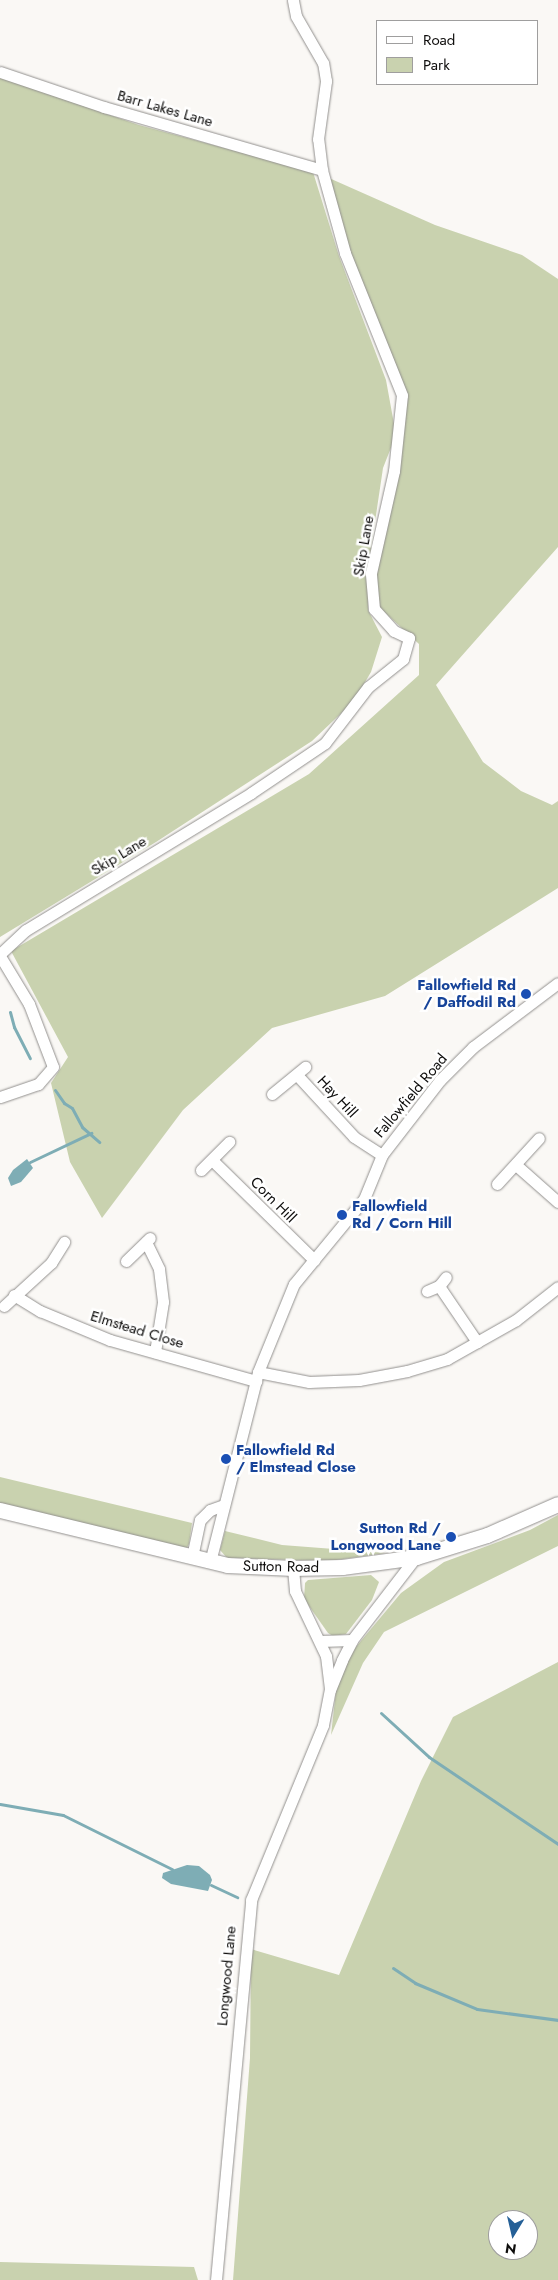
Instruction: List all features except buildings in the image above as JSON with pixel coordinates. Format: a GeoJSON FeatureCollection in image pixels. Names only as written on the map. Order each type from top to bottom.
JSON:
{"type":"FeatureCollection","features":[{"type":"Feature","properties":{"kind":"main road","name":"Sutton Road"},"geometry":{"type":"LineString","coordinates":[[0,1510],[210,1562],[293,1568],[342,1568],[416,1557],[487,1535],[558,1504]]}},
{"type":"Feature","properties":{"kind":"street","name":"Skip Lane"},"geometry":{"type":"LineString","coordinates":[[0,955],[26,930],[251,793],[325,743],[368,687],[403,659],[409,638],[394,631],[374,609],[371,574],[394,471],[402,395],[345,253],[322,170],[318,139],[326,81],[323,62],[296,16],[293,0]]}},
{"type":"Feature","properties":{"kind":"street","name":"Barr Lakes Lane"},"geometry":{"type":"LineString","coordinates":[[0,72],[104,107],[322,170]]}},
{"type":"Feature","properties":{"kind":"street"},"geometry":{"type":"LineString","coordinates":[[0,955],[29,1004],[54,1067],[38,1084],[0,1097]]}},
{"type":"Feature","properties":{"kind":"street","name":"Fallowfield Road"},"geometry":{"type":"LineString","coordinates":[[210,1562],[257,1376],[294,1284],[364,1199],[382,1155],[410,1116],[472,1047],[558,983]]}},
{"type":"Feature","properties":{"kind":"street","name":"Hay Hill"},"geometry":{"type":"LineString","coordinates":[[272,1094],[301,1071],[354,1137],[382,1155]]}},
{"type":"Feature","properties":{"kind":"street"},"geometry":{"type":"LineString","coordinates":[[496,1184],[516,1165],[539,1138]]}},
{"type":"Feature","properties":{"kind":"street"},"geometry":{"type":"LineString","coordinates":[[201,1170],[229,1142]]}},
{"type":"Feature","properties":{"kind":"street","name":"Corn Hill"},"geometry":{"type":"LineString","coordinates":[[212,1160],[314,1260]]}},
{"type":"Feature","properties":{"kind":"street"},"geometry":{"type":"LineString","coordinates":[[516,1165],[558,1202]]}},
{"type":"Feature","properties":{"kind":"street"},"geometry":{"type":"LineString","coordinates":[[126,1260],[149,1239],[159,1269],[163,1302],[155,1352]]}},
{"type":"Feature","properties":{"kind":"street"},"geometry":{"type":"LineString","coordinates":[[4,1306],[51,1263],[64,1242]]}},
{"type":"Feature","properties":{"kind":"street"},"geometry":{"type":"LineString","coordinates":[[427,1291],[442,1281],[477,1342]]}},
{"type":"Feature","properties":{"kind":"street","name":"Elmstead Close"},"geometry":{"type":"LineString","coordinates":[[14,1296],[72,1326],[155,1352],[257,1376],[309,1382],[358,1380],[447,1359],[516,1320],[558,1287]]}},
{"type":"Feature","properties":{"kind":"street"},"geometry":{"type":"LineString","coordinates":[[192,1558],[200,1520],[210,1510],[224,1505]]}},
{"type":"Feature","properties":{"kind":"street","name":"Longwood Lane"},"geometry":{"type":"LineString","coordinates":[[216,2280],[251,1900],[323,1725],[330,1690],[352,1640],[416,1557]]}},
{"type":"Feature","properties":{"kind":"street","name":"Longwood Lane"},"geometry":{"type":"LineString","coordinates":[[293,1568],[296,1591],[326,1656],[330,1690]]}},
{"type":"Feature","properties":{"kind":"street"},"geometry":{"type":"LineString","coordinates":[[320,1640],[352,1640]]}},
{"type":"Feature","properties":{"kind":"green space"},"geometry":{"type":"Polygon","coordinates":[[[0,77],[139,125],[313,172],[339,256],[386,380],[396,435],[383,468],[368,569],[368,610],[382,637],[371,672],[354,701],[312,741],[156,842],[0,937],[0,77]]]}},
{"type":"Feature","properties":{"kind":"green space"},"geometry":{"type":"Polygon","coordinates":[[[329,178],[435,225],[522,255],[558,279],[558,547],[436,685],[483,762],[521,791],[552,805],[558,801],[558,888],[385,996],[272,1028],[183,1110],[102,1218],[70,1162],[51,1083],[68,1057],[11,951],[309,774],[419,675],[419,644],[380,608],[376,574],[406,400],[349,251],[329,178]]]}},
{"type":"Feature","properties":{"kind":"green space"},"geometry":{"type":"Polygon","coordinates":[[[0,1477],[192,1523],[189,1544],[185,1551],[0,1505],[0,1477]]]}},
{"type":"Feature","properties":{"kind":"green space"},"geometry":{"type":"Polygon","coordinates":[[[558,1515],[558,1546],[384,1632],[363,1663],[331,1735],[337,1682],[350,1654],[401,1593],[444,1562],[530,1530],[558,1515]]]}},
{"type":"Feature","properties":{"kind":"green space"},"geometry":{"type":"Polygon","coordinates":[[[225,1531],[282,1545],[386,1553],[329,1561],[227,1558],[220,1550],[225,1531]]]}},
{"type":"Feature","properties":{"kind":"green space"},"geometry":{"type":"Polygon","coordinates":[[[371,1575],[379,1582],[372,1600],[346,1634],[333,1636],[328,1633],[304,1599],[305,1583],[308,1580],[371,1575]]]}},
{"type":"Feature","properties":{"kind":"green space"},"geometry":{"type":"Polygon","coordinates":[[[558,1662],[558,2280],[233,2280],[250,2058],[251,1949],[339,1975],[421,1781],[453,1717],[558,1662]]]}},
{"type":"Feature","properties":{"kind":"green space"},"geometry":{"type":"Polygon","coordinates":[[[0,2262],[194,2267],[198,2280],[0,2280],[0,2262]]]}},
{"type":"Feature","properties":{"kind":"water"},"geometry":{"type":"Polygon","coordinates":[[[27,1159],[33,1168],[21,1182],[11,1186],[8,1178],[13,1170],[27,1159]]]}},
{"type":"Feature","properties":{"kind":"water"},"geometry":{"type":"Polygon","coordinates":[[[187,1865],[199,1866],[210,1875],[212,1880],[208,1891],[171,1884],[162,1878],[163,1873],[187,1865]]]}},
{"type":"Feature","properties":{"kind":"waterway"},"geometry":{"type":"LineString","coordinates":[[10,1012],[14,1027],[30,1058]]}},
{"type":"Feature","properties":{"kind":"waterway"},"geometry":{"type":"LineString","coordinates":[[55,1090],[64,1103],[72,1108],[82,1127],[99,1142]]}},
{"type":"Feature","properties":{"kind":"waterway"},"geometry":{"type":"LineString","coordinates":[[30,1162],[91,1133]]}},
{"type":"Feature","properties":{"kind":"waterway"},"geometry":{"type":"LineString","coordinates":[[381,1713],[429,1757],[558,1844]]}},
{"type":"Feature","properties":{"kind":"waterway"},"geometry":{"type":"LineString","coordinates":[[0,1804],[63,1815],[172,1869]]}},
{"type":"Feature","properties":{"kind":"waterway"},"geometry":{"type":"LineString","coordinates":[[211,1885],[237,1897]]}},
{"type":"Feature","properties":{"kind":"waterway"},"geometry":{"type":"LineString","coordinates":[[393,1968],[415,1983],[477,2009],[558,2020]]}},
{"type":"Feature","properties":{"kind":"place","name":"Fallowfield Rd / Daffodil Rd"},"geometry":{"type":"Point","coordinates":[526,994]}},
{"type":"Feature","properties":{"kind":"place","name":"Fallowfield Rd / Corn Hill"},"geometry":{"type":"Point","coordinates":[342,1215]}},
{"type":"Feature","properties":{"kind":"place","name":"Fallowfield Rd / Elmstead Close"},"geometry":{"type":"Point","coordinates":[226,1459]}},
{"type":"Feature","properties":{"kind":"place","name":"Sutton Rd / Longwood Lane"},"geometry":{"type":"Point","coordinates":[451,1537]}}]}
